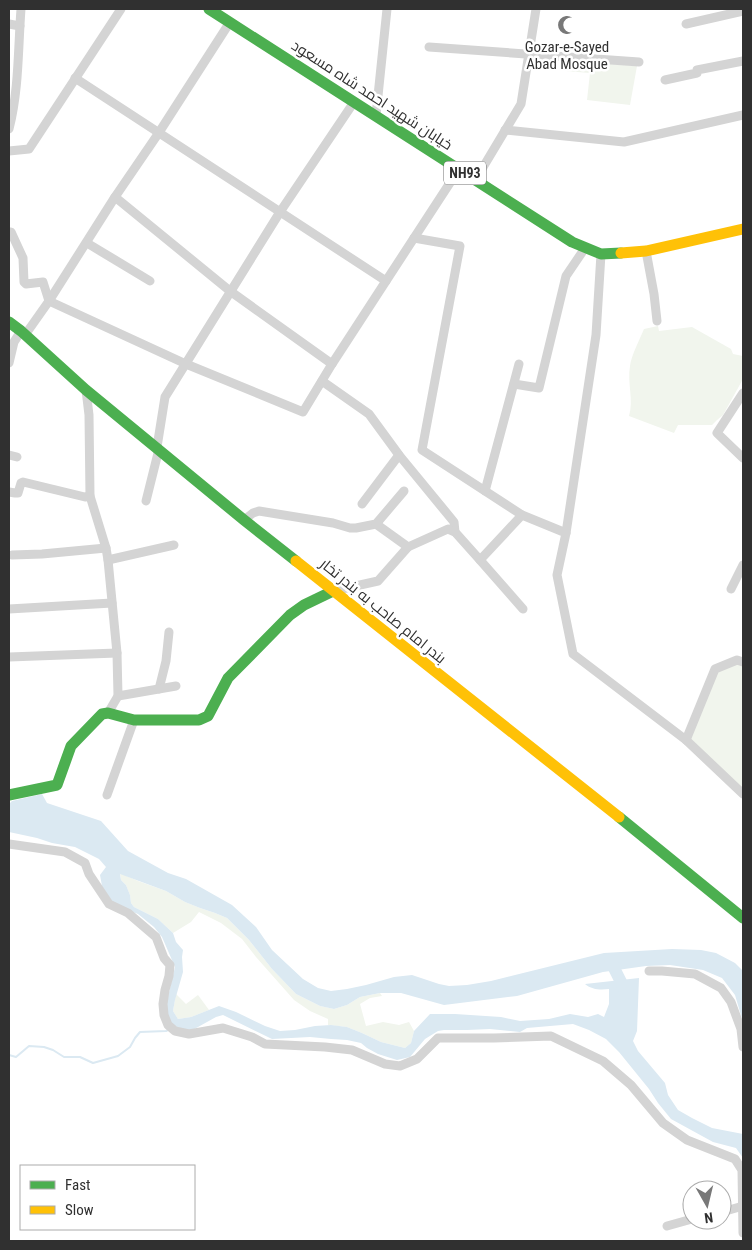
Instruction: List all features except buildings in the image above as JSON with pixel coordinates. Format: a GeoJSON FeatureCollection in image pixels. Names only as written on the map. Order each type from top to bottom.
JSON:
{"type":"FeatureCollection","features":[{"type":"Feature","properties":{"kind":"main road","name":"خیابان شهید احمد شاه مسعود"},"geometry":{"type":"LineString","coordinates":[[209,9],[227,16],[354,102],[572,242],[585,248],[601,254],[646,251],[743,230]]}},
{"type":"Feature","properties":{"kind":"main road","name":"بندر امام صاحب به بندر تخار"},"geometry":{"type":"LineString","coordinates":[[9,322],[86,390],[244,520],[743,918]]}},
{"type":"Feature","properties":{"kind":"main road"},"geometry":{"type":"LineString","coordinates":[[9,795],[57,785],[71,746],[102,714],[108,713],[134,720],[199,720],[208,716],[228,678],[290,615],[304,605],[333,591]]}},
{"type":"Feature","properties":{"kind":"street"},"geometry":{"type":"LineString","coordinates":[[9,128],[13,113],[13,50],[20,26],[21,9]]}},
{"type":"Feature","properties":{"kind":"street"},"geometry":{"type":"LineString","coordinates":[[9,150],[29,149],[121,9]]}},
{"type":"Feature","properties":{"kind":"street"},"geometry":{"type":"LineString","coordinates":[[376,115],[387,9]]}},
{"type":"Feature","properties":{"kind":"street"},"geometry":{"type":"LineString","coordinates":[[476,179],[521,104],[536,9]]}},
{"type":"Feature","properties":{"kind":"street"},"geometry":{"type":"LineString","coordinates":[[686,24],[743,11]]}},
{"type":"Feature","properties":{"kind":"street"},"geometry":{"type":"LineString","coordinates":[[9,363],[14,342],[49,301],[87,243],[158,134],[227,16]]}},
{"type":"Feature","properties":{"kind":"street"},"geometry":{"type":"LineString","coordinates":[[9,24],[20,26]]}},
{"type":"Feature","properties":{"kind":"street"},"geometry":{"type":"LineString","coordinates":[[429,47],[640,62]]}},
{"type":"Feature","properties":{"kind":"street"},"geometry":{"type":"LineString","coordinates":[[665,80],[698,74],[697,70],[743,61]]}},
{"type":"Feature","properties":{"kind":"street"},"geometry":{"type":"LineString","coordinates":[[75,78],[158,134],[386,281]]}},
{"type":"Feature","properties":{"kind":"street"},"geometry":{"type":"LineString","coordinates":[[146,501],[158,448],[165,397],[280,212],[354,102]]}},
{"type":"Feature","properties":{"kind":"street"},"geometry":{"type":"LineString","coordinates":[[505,130],[624,142],[743,115]]}},
{"type":"Feature","properties":{"kind":"street"},"geometry":{"type":"LineString","coordinates":[[9,232],[11,232],[24,258],[24,282],[26,284],[43,282],[49,301],[186,364],[303,412],[332,364],[459,169]]}},
{"type":"Feature","properties":{"kind":"street"},"geometry":{"type":"LineString","coordinates":[[116,197],[230,291],[332,364]]}},
{"type":"Feature","properties":{"kind":"street"},"geometry":{"type":"LineString","coordinates":[[414,238],[460,246],[422,450],[522,515],[566,533]]}},
{"type":"Feature","properties":{"kind":"street"},"geometry":{"type":"LineString","coordinates":[[87,243],[150,281]]}},
{"type":"Feature","properties":{"kind":"street"},"geometry":{"type":"LineString","coordinates":[[514,384],[539,388],[566,276],[585,248]]}},
{"type":"Feature","properties":{"kind":"street"},"geometry":{"type":"LineString","coordinates":[[646,251],[657,321]]}},
{"type":"Feature","properties":{"kind":"street"},"geometry":{"type":"LineString","coordinates":[[601,254],[596,335],[566,533],[557,575],[573,654],[686,740],[743,794]]}},
{"type":"Feature","properties":{"kind":"street"},"geometry":{"type":"LineString","coordinates":[[485,491],[519,364]]}},
{"type":"Feature","properties":{"kind":"street"},"geometry":{"type":"LineString","coordinates":[[322,381],[369,414],[399,455],[454,522],[455,532]]}},
{"type":"Feature","properties":{"kind":"street"},"geometry":{"type":"LineString","coordinates":[[86,390],[89,415],[90,496],[108,560],[116,653],[118,696],[108,713]]}},
{"type":"Feature","properties":{"kind":"street"},"geometry":{"type":"LineString","coordinates":[[743,393],[740,403],[717,433],[743,458]]}},
{"type":"Feature","properties":{"kind":"street"},"geometry":{"type":"LineString","coordinates":[[362,504],[399,455]]}},
{"type":"Feature","properties":{"kind":"street"},"geometry":{"type":"LineString","coordinates":[[9,492],[18,493],[23,482],[85,497],[90,496]]}},
{"type":"Feature","properties":{"kind":"street"},"geometry":{"type":"LineString","coordinates":[[244,520],[259,511],[356,528],[376,524],[404,491]]}},
{"type":"Feature","properties":{"kind":"street"},"geometry":{"type":"LineString","coordinates":[[480,560],[522,515]]}},
{"type":"Feature","properties":{"kind":"street"},"geometry":{"type":"LineString","coordinates":[[376,524],[408,547]]}},
{"type":"Feature","properties":{"kind":"street"},"geometry":{"type":"LineString","coordinates":[[333,591],[378,581],[408,547],[448,529],[455,532],[523,609]]}},
{"type":"Feature","properties":{"kind":"street"},"geometry":{"type":"LineString","coordinates":[[108,560],[174,545]]}},
{"type":"Feature","properties":{"kind":"street"},"geometry":{"type":"LineString","coordinates":[[12,555],[106,548]]}},
{"type":"Feature","properties":{"kind":"street"},"geometry":{"type":"LineString","coordinates":[[731,589],[743,565]]}},
{"type":"Feature","properties":{"kind":"street"},"geometry":{"type":"LineString","coordinates":[[9,610],[112,603]]}},
{"type":"Feature","properties":{"kind":"street"},"geometry":{"type":"LineString","coordinates":[[159,689],[166,661],[169,632]]}},
{"type":"Feature","properties":{"kind":"street"},"geometry":{"type":"LineString","coordinates":[[9,657],[116,653]]}},
{"type":"Feature","properties":{"kind":"street"},"geometry":{"type":"LineString","coordinates":[[686,740],[716,669],[737,660],[743,662]]}},
{"type":"Feature","properties":{"kind":"street"},"geometry":{"type":"LineString","coordinates":[[118,696],[176,686]]}},
{"type":"Feature","properties":{"kind":"street"},"geometry":{"type":"LineString","coordinates":[[107,795],[134,720]]}},
{"type":"Feature","properties":{"kind":"street"},"geometry":{"type":"LineString","coordinates":[[9,844],[65,852],[85,863],[89,874],[109,904],[128,913],[156,938],[164,958],[170,965],[163,1004],[164,1016],[171,1028],[189,1034],[223,1028],[252,1036],[265,1044],[352,1050],[385,1064],[400,1066],[417,1060],[438,1038],[550,1036],[603,1061],[631,1085],[662,1123],[687,1140],[735,1159],[742,1170],[743,1233]]}},
{"type":"Feature","properties":{"kind":"street"},"geometry":{"type":"LineString","coordinates":[[649,971],[662,970],[695,974],[721,988],[731,1002],[740,1026],[743,1047]]}},
{"type":"Feature","properties":{"kind":"street"},"geometry":{"type":"LineString","coordinates":[[667,1226],[682,1222]]}},
{"type":"Feature","properties":{"kind":"shaded area"},"geometry":{"type":"Polygon","coordinates":[[[566,60],[637,66],[630,105],[587,100],[590,73],[565,71],[566,60]]]}},
{"type":"Feature","properties":{"kind":"shaded area"},"geometry":{"type":"Polygon","coordinates":[[[658,326],[659,331],[692,327],[731,349],[733,354],[743,356],[743,379],[723,415],[712,425],[678,425],[674,433],[629,416],[631,404],[629,372],[632,357],[644,329],[658,326]]]}},
{"type":"Feature","properties":{"kind":"shaded area"},"geometry":{"type":"Polygon","coordinates":[[[738,662],[743,665],[743,790],[688,739],[716,671],[738,662]]]}},
{"type":"Feature","properties":{"kind":"shaded area"},"geometry":{"type":"Polygon","coordinates":[[[42,794],[47,803],[101,821],[128,851],[168,873],[186,879],[232,905],[256,927],[272,950],[303,979],[318,988],[331,991],[347,989],[394,977],[412,975],[449,986],[467,985],[491,981],[604,953],[672,949],[701,950],[716,953],[735,963],[743,971],[743,1022],[735,995],[722,978],[703,970],[670,965],[603,972],[517,996],[444,1005],[401,993],[380,993],[360,997],[347,1005],[334,1009],[320,1006],[296,994],[272,969],[249,940],[227,918],[185,902],[166,891],[120,874],[134,907],[158,919],[173,933],[176,942],[183,950],[183,972],[173,1011],[178,1019],[191,1017],[219,1006],[280,1031],[331,1025],[347,1027],[381,1042],[405,1048],[411,1043],[414,1031],[430,1014],[501,1017],[520,1021],[549,1019],[570,1014],[588,1017],[598,1014],[604,1017],[609,1004],[609,989],[597,989],[585,984],[639,978],[637,1031],[633,1041],[638,1051],[665,1083],[668,1095],[678,1110],[712,1128],[743,1134],[743,1158],[736,1148],[713,1142],[671,1119],[619,1052],[606,1039],[573,1024],[527,1028],[520,1032],[490,1029],[438,1031],[425,1039],[410,1057],[397,1060],[378,1054],[361,1043],[347,1040],[310,1037],[272,1039],[223,1015],[189,1032],[170,1024],[166,1005],[175,967],[162,937],[154,927],[138,914],[118,906],[108,898],[102,886],[100,875],[106,867],[99,859],[75,847],[9,832],[9,804],[12,801],[42,794]]]}},
{"type":"Feature","properties":{"kind":"shaded area"},"geometry":{"type":"Polygon","coordinates":[[[120,873],[166,891],[185,902],[227,918],[249,940],[272,969],[296,994],[320,1006],[334,1009],[347,1005],[360,997],[380,993],[382,996],[370,998],[360,1004],[366,1026],[383,1022],[399,1025],[409,1022],[414,1031],[411,1043],[405,1048],[381,1042],[347,1027],[328,1025],[328,1019],[310,1011],[294,1000],[242,939],[221,923],[199,912],[191,922],[173,933],[158,919],[134,907],[126,885],[121,880],[120,873]]]}},
{"type":"Feature","properties":{"kind":"shaded area"},"geometry":{"type":"Polygon","coordinates":[[[176,994],[186,1004],[198,995],[209,1010],[191,1017],[178,1019],[173,1011],[176,994]]]}},
{"type":"Feature","properties":{"kind":"waterway"},"geometry":{"type":"LineString","coordinates":[[610,960],[625,990],[625,994]]}},
{"type":"Feature","properties":{"kind":"waterway"},"geometry":{"type":"LineString","coordinates":[[9,1055],[16,1057],[29,1046],[44,1047],[64,1057],[80,1057],[93,1063],[118,1056],[130,1047],[140,1032],[168,1030]]}},
{"type":"Feature","properties":{"kind":"traffic: fast"},"geometry":{"type":"LineString","coordinates":[[209,9],[572,242],[601,254],[621,253]]}},
{"type":"Feature","properties":{"kind":"traffic: fast"},"geometry":{"type":"LineString","coordinates":[[9,322],[86,390],[296,561]]}},
{"type":"Feature","properties":{"kind":"traffic: fast"},"geometry":{"type":"LineString","coordinates":[[9,795],[57,785],[71,746],[102,714],[108,713],[134,720],[199,720],[208,716],[228,678],[290,615],[304,605],[333,591]]}},
{"type":"Feature","properties":{"kind":"traffic: fast"},"geometry":{"type":"LineString","coordinates":[[619,817],[743,918]]}},
{"type":"Feature","properties":{"kind":"traffic: slow"},"geometry":{"type":"LineString","coordinates":[[621,253],[646,251],[743,229]]}},
{"type":"Feature","properties":{"kind":"traffic: slow"},"geometry":{"type":"LineString","coordinates":[[296,561],[619,817]]}},
{"type":"Feature","properties":{"kind":"place","name":"Gozar-e-Sayed Abad Mosque"},"geometry":{"type":"Point","coordinates":[567,25]}}]}
